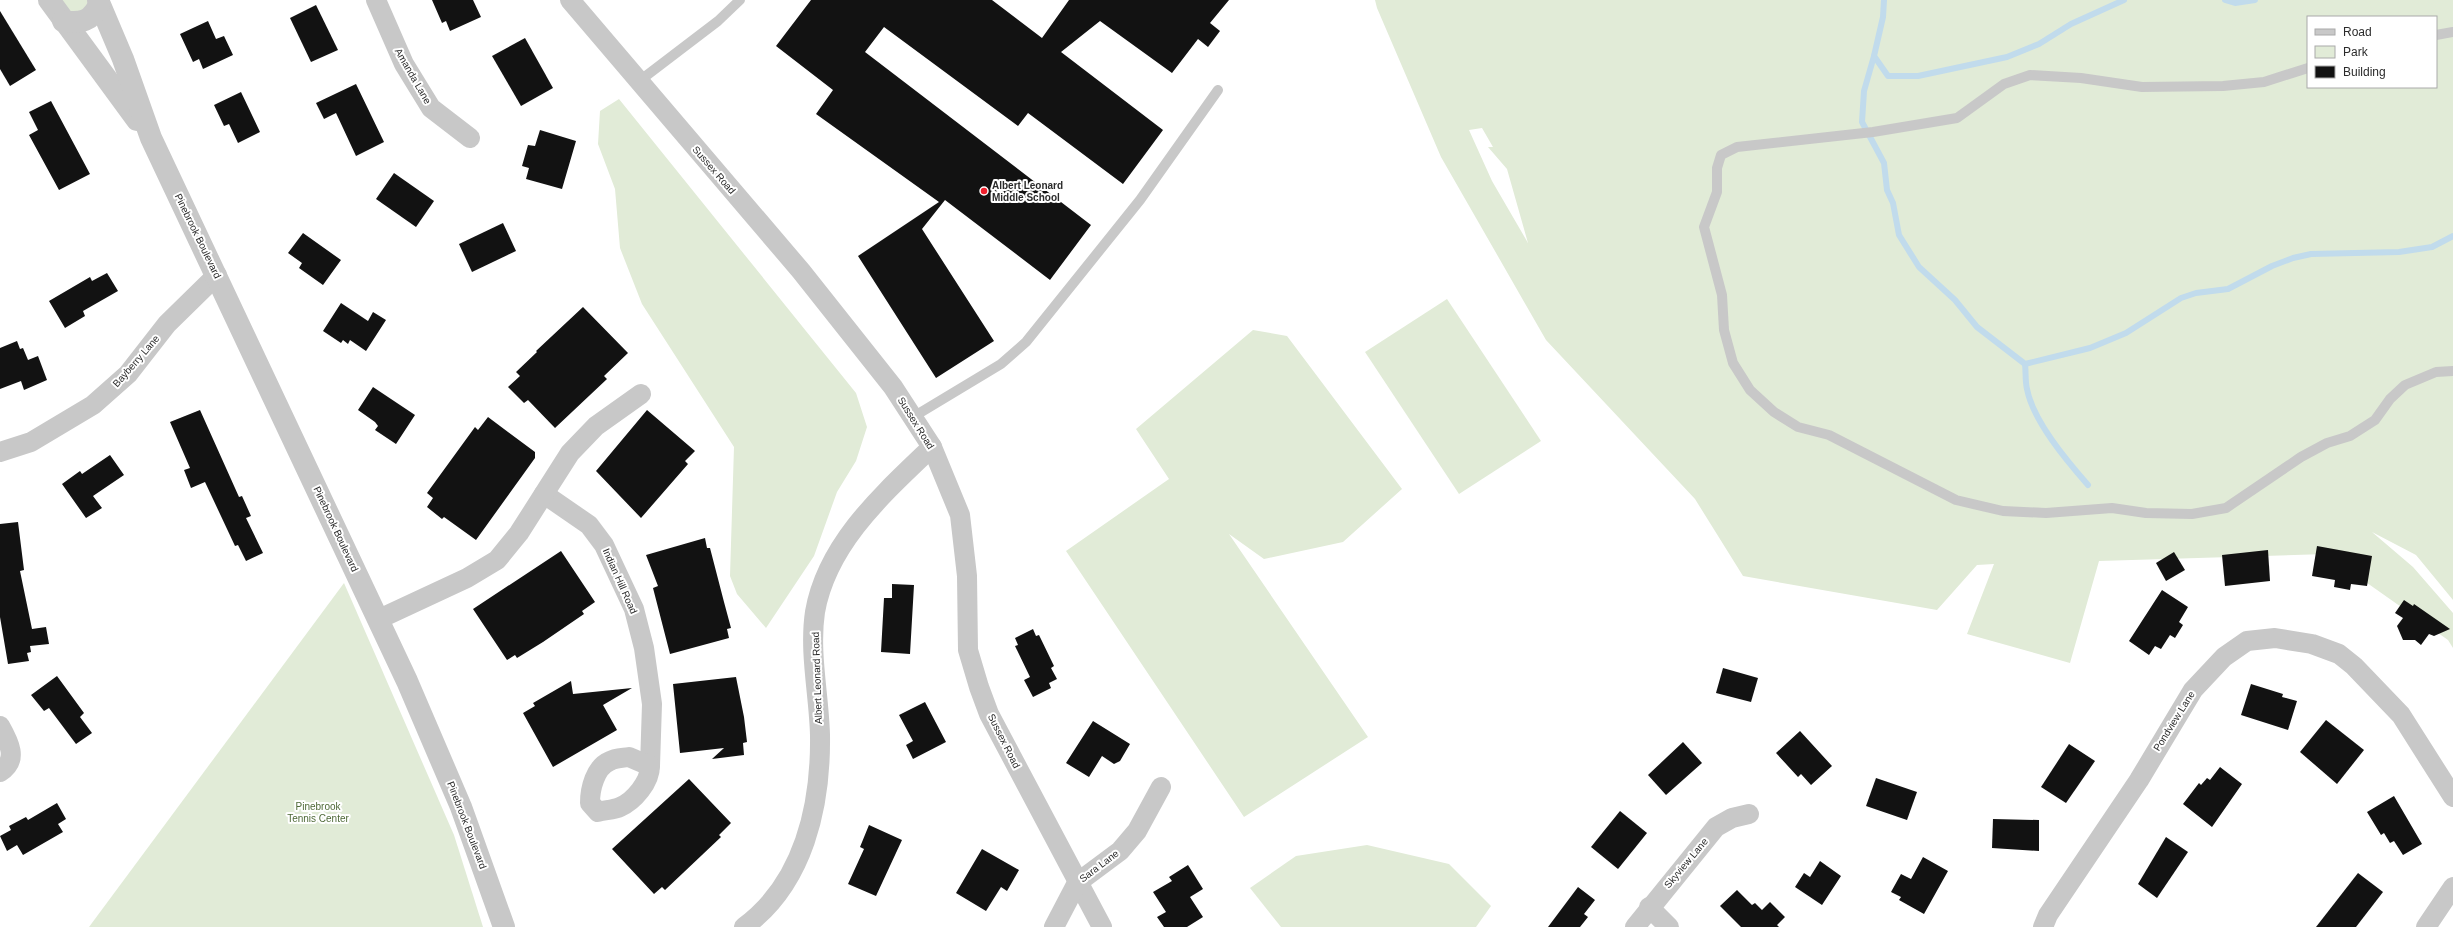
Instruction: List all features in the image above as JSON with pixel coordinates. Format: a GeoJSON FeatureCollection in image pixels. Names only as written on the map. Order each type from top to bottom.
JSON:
{"type":"FeatureCollection","features":[{"type":"Feature","properties":{"kind":"street","name":"Pinebrook Boulevard"},"geometry":{"type":"LineString","coordinates":[[49,0],[63,21],[151,138]]}},
{"type":"Feature","properties":{"kind":"street","name":"Amanda Lane"},"geometry":{"type":"LineString","coordinates":[[376,0],[404,64],[431,108],[470,138]]}},
{"type":"Feature","properties":{"kind":"street","name":"Sussex Road"},"geometry":{"type":"LineString","coordinates":[[570,0],[638,82],[801,271],[893,387],[932,447],[960,515],[967,576],[968,650],[978,687],[989,714],[1077,883],[1102,927]]}},
{"type":"Feature","properties":{"kind":"street","name":"Pinebrook Boulevard"},"geometry":{"type":"LineString","coordinates":[[99,2],[123,59],[151,138],[379,619],[440,757],[481,859],[504,927]]}},
{"type":"Feature","properties":{"kind":"street"},"geometry":{"type":"LineString","coordinates":[[63,21],[86,21],[92,18],[99,2]]}},
{"type":"Feature","properties":{"kind":"street","name":"Bayberry Lane"},"geometry":{"type":"LineString","coordinates":[[0,452],[31,442],[93,405],[128,374],[167,324],[217,275]]}},
{"type":"Feature","properties":{"kind":"street"},"geometry":{"type":"LineString","coordinates":[[379,619],[467,578],[497,560],[519,534],[570,453],[596,426],[641,394]]}},
{"type":"Feature","properties":{"kind":"street","name":"Albert Leonard Road"},"geometry":{"type":"LineString","coordinates":[[744,927],[758,917],[777,893],[796,862],[810,830],[819,787],[820,735],[814,660],[815,612],[829,568],[856,526],[887,490],[932,447]]}},
{"type":"Feature","properties":{"kind":"street","name":"Indian Hill Road"},"geometry":{"type":"LineString","coordinates":[[544,494],[589,525],[604,545],[634,609],[644,648],[652,704],[650,766]]}},
{"type":"Feature","properties":{"kind":"street","name":"Pondview Lane"},"geometry":{"type":"LineString","coordinates":[[2042,927],[2048,915],[2138,780],[2193,690],[2224,657],[2247,640],[2275,638],[2312,644],[2339,654],[2349,662],[2401,715],[2453,797]]}},
{"type":"Feature","properties":{"kind":"street"},"geometry":{"type":"LineString","coordinates":[[0,726],[9,742],[12,758],[7,768],[0,772]]}},
{"type":"Feature","properties":{"kind":"street","name":"Sara Lane"},"geometry":{"type":"LineString","coordinates":[[1054,927],[1077,883],[1120,851],[1137,831],[1161,788]]}},
{"type":"Feature","properties":{"kind":"street","name":"Skyview Lane"},"geometry":{"type":"LineString","coordinates":[[1635,927],[1649,907],[1716,828],[1732,818],[1749,814]]}},
{"type":"Feature","properties":{"kind":"street"},"geometry":{"type":"LineString","coordinates":[[2426,927],[2453,887]]}},
{"type":"Feature","properties":{"kind":"street"},"geometry":{"type":"LineString","coordinates":[[1649,907],[1669,927]]}},
{"type":"Feature","properties":{"kind":"lane"},"geometry":{"type":"LineString","coordinates":[[638,82],[718,21],[740,0]]}},
{"type":"Feature","properties":{"kind":"lane"},"geometry":{"type":"LineString","coordinates":[[2437,35],[2453,32]]}},
{"type":"Feature","properties":{"kind":"lane"},"geometry":{"type":"LineString","coordinates":[[2307,68],[2264,82],[2223,86],[2142,87],[2081,78],[2030,75],[2004,84],[1957,118],[1868,132],[1737,147],[1720,155],[1717,168],[1717,192],[1704,227],[1722,296],[1724,330],[1733,363],[1750,390],[1774,412],[1798,427],[1829,435],[1956,500],[2004,511],[2046,512],[2112,508],[2146,513],[2192,514],[2226,508],[2301,457],[2327,443],[2350,436],[2375,420],[2390,399],[2405,385],[2436,372],[2453,371]]}},
{"type":"Feature","properties":{"kind":"lane"},"geometry":{"type":"LineString","coordinates":[[913,417],[1001,364],[1026,342],[1140,200],[1218,90]]}},
{"type":"Feature","properties":{"kind":"green space"},"geometry":{"type":"Polygon","coordinates":[[[56,0],[88,0],[86,9],[72,14],[56,0]]]}},
{"type":"Feature","properties":{"kind":"green space"},"geometry":{"type":"Polygon","coordinates":[[[1375,0],[2453,0],[2453,600],[2416,555],[2372,532],[2413,567],[2453,613],[2453,648],[2448,640],[2326,554],[2099,561],[2070,663],[1967,634],[1994,564],[1977,565],[1937,610],[1743,576],[1695,499],[1546,340],[1441,157],[1377,8],[1375,0]],[[1482,128],[1469,130],[1492,181],[1528,243],[1507,169],[1488,147],[1493,147],[1482,128]]]}},
{"type":"Feature","properties":{"kind":"green space"},"geometry":{"type":"Polygon","coordinates":[[[619,99],[856,393],[867,427],[856,461],[837,492],[814,556],[766,628],[737,594],[730,576],[734,447],[642,304],[620,248],[615,189],[598,144],[600,111],[619,99]]]}},
{"type":"Feature","properties":{"kind":"green space"},"geometry":{"type":"Polygon","coordinates":[[[1447,299],[1541,441],[1459,494],[1365,352],[1447,299]]]}},
{"type":"Feature","properties":{"kind":"green space"},"geometry":{"type":"Polygon","coordinates":[[[1253,330],[1287,336],[1402,489],[1343,542],[1264,559],[1229,534],[1368,737],[1244,817],[1066,551],[1169,479],[1136,429],[1253,330]]]}},
{"type":"Feature","properties":{"kind":"green space","name":"Pinebrook Tennis Center"},"geometry":{"type":"Polygon","coordinates":[[[344,583],[454,835],[483,927],[89,927],[344,583]]]}},
{"type":"Feature","properties":{"kind":"green space"},"geometry":{"type":"Polygon","coordinates":[[[1367,845],[1449,864],[1491,906],[1476,927],[1281,927],[1250,888],[1296,856],[1367,845]]]}},
{"type":"Feature","properties":{"kind":"building"},"geometry":{"type":"Polygon","coordinates":[[[432,0],[473,0],[481,17],[450,31],[446,21],[442,23],[432,0]]]}},
{"type":"Feature","properties":{"kind":"building","name":"Albert Leonard Middle School"},"geometry":{"type":"Polygon","coordinates":[[[811,0],[992,0],[1042,38],[1069,0],[1229,0],[1210,23],[1220,31],[1208,47],[1198,39],[1172,73],[1100,21],[1061,52],[1163,130],[1123,184],[1028,113],[1018,126],[884,27],[865,52],[1091,225],[1050,280],[945,200],[922,229],[994,341],[936,378],[858,256],[939,202],[816,114],[833,90],[776,46],[811,0]]]}},
{"type":"Feature","properties":{"kind":"building"},"geometry":{"type":"Polygon","coordinates":[[[316,5],[338,50],[311,62],[290,18],[316,5]]]}},
{"type":"Feature","properties":{"kind":"building"},"geometry":{"type":"Polygon","coordinates":[[[0,11],[36,70],[10,86],[0,69],[0,11]]]}},
{"type":"Feature","properties":{"kind":"building"},"geometry":{"type":"Polygon","coordinates":[[[208,21],[216,39],[224,36],[233,55],[203,69],[199,59],[193,62],[180,34],[208,21]]]}},
{"type":"Feature","properties":{"kind":"building"},"geometry":{"type":"Polygon","coordinates":[[[525,38],[553,88],[521,106],[492,56],[525,38]]]}},
{"type":"Feature","properties":{"kind":"building"},"geometry":{"type":"Polygon","coordinates":[[[356,84],[384,142],[356,156],[336,113],[324,119],[316,103],[356,84]]]}},
{"type":"Feature","properties":{"kind":"building"},"geometry":{"type":"Polygon","coordinates":[[[241,92],[260,132],[238,143],[229,124],[224,126],[214,105],[241,92]]]}},
{"type":"Feature","properties":{"kind":"building"},"geometry":{"type":"Polygon","coordinates":[[[51,101],[90,174],[59,190],[29,135],[38,130],[29,112],[51,101]]]}},
{"type":"Feature","properties":{"kind":"building"},"geometry":{"type":"Polygon","coordinates":[[[540,130],[576,141],[562,189],[526,179],[529,168],[522,166],[528,145],[535,146],[540,130]]]}},
{"type":"Feature","properties":{"kind":"building"},"geometry":{"type":"Polygon","coordinates":[[[394,173],[434,201],[416,227],[376,199],[394,173]]]}},
{"type":"Feature","properties":{"kind":"building"},"geometry":{"type":"Polygon","coordinates":[[[503,223],[516,251],[472,272],[459,244],[503,223]]]}},
{"type":"Feature","properties":{"kind":"building"},"geometry":{"type":"Polygon","coordinates":[[[303,233],[341,260],[323,285],[299,268],[302,263],[288,253],[303,233]]]}},
{"type":"Feature","properties":{"kind":"building"},"geometry":{"type":"Polygon","coordinates":[[[107,273],[118,291],[83,311],[85,316],[65,328],[49,301],[90,277],[92,281],[107,273]]]}},
{"type":"Feature","properties":{"kind":"building"},"geometry":{"type":"Polygon","coordinates":[[[341,303],[368,321],[373,312],[386,320],[366,351],[350,340],[348,344],[343,340],[341,343],[323,331],[341,303]]]}},
{"type":"Feature","properties":{"kind":"building"},"geometry":{"type":"Polygon","coordinates":[[[583,307],[628,353],[604,376],[607,379],[555,428],[528,400],[524,403],[508,387],[520,376],[516,372],[583,307]]]}},
{"type":"Feature","properties":{"kind":"building"},"geometry":{"type":"Polygon","coordinates":[[[17,341],[20,349],[23,348],[28,360],[38,356],[47,380],[24,390],[21,381],[0,389],[0,348],[17,341]]]}},
{"type":"Feature","properties":{"kind":"building"},"geometry":{"type":"Polygon","coordinates":[[[373,387],[415,415],[396,444],[375,430],[378,426],[375,422],[358,410],[373,387]]]}},
{"type":"Feature","properties":{"kind":"building"},"geometry":{"type":"Polygon","coordinates":[[[200,410],[239,497],[242,496],[251,516],[246,518],[263,553],[246,561],[238,545],[235,546],[205,482],[191,488],[184,470],[190,468],[170,422],[200,410]]]}},
{"type":"Feature","properties":{"kind":"building"},"geometry":{"type":"Polygon","coordinates":[[[647,410],[695,451],[685,461],[688,464],[641,518],[596,471],[647,410]]]}},
{"type":"Feature","properties":{"kind":"building"},"geometry":{"type":"Polygon","coordinates":[[[488,417],[535,452],[535,458],[476,540],[444,517],[442,519],[427,507],[433,498],[427,493],[475,427],[478,430],[488,417]]]}},
{"type":"Feature","properties":{"kind":"building"},"geometry":{"type":"Polygon","coordinates":[[[110,455],[124,475],[93,496],[102,508],[86,518],[62,484],[80,471],[82,474],[110,455]]]}},
{"type":"Feature","properties":{"kind":"building"},"geometry":{"type":"Polygon","coordinates":[[[18,522],[24,570],[20,571],[32,629],[46,627],[49,644],[30,646],[31,652],[27,653],[29,661],[8,664],[0,617],[0,524],[18,522]]]}},
{"type":"Feature","properties":{"kind":"building"},"geometry":{"type":"Polygon","coordinates":[[[705,538],[707,548],[710,548],[731,628],[727,629],[729,638],[670,654],[653,588],[658,586],[646,555],[705,538]]]}},
{"type":"Feature","properties":{"kind":"building"},"geometry":{"type":"Polygon","coordinates":[[[2317,546],[2372,556],[2367,586],[2351,584],[2350,590],[2334,587],[2335,580],[2312,576],[2317,546]]]}},
{"type":"Feature","properties":{"kind":"building"},"geometry":{"type":"Polygon","coordinates":[[[2268,550],[2270,581],[2225,586],[2222,555],[2268,550]]]}},
{"type":"Feature","properties":{"kind":"building"},"geometry":{"type":"Polygon","coordinates":[[[561,551],[595,602],[582,611],[584,614],[543,642],[517,658],[515,655],[507,660],[473,609],[561,551]]]}},
{"type":"Feature","properties":{"kind":"building"},"geometry":{"type":"Polygon","coordinates":[[[2174,552],[2185,570],[2166,581],[2156,563],[2174,552]]]}},
{"type":"Feature","properties":{"kind":"building"},"geometry":{"type":"Polygon","coordinates":[[[892,584],[914,585],[910,654],[881,652],[884,598],[892,598],[892,584]]]}},
{"type":"Feature","properties":{"kind":"building"},"geometry":{"type":"Polygon","coordinates":[[[2162,590],[2188,607],[2179,622],[2183,625],[2175,638],[2170,635],[2161,649],[2155,646],[2149,655],[2129,641],[2162,590]]]}},
{"type":"Feature","properties":{"kind":"building"},"geometry":{"type":"Polygon","coordinates":[[[2404,600],[2413,606],[2414,604],[2450,629],[2434,636],[2429,634],[2421,645],[2415,640],[2403,640],[2397,626],[2403,618],[2395,613],[2404,600]]]}},
{"type":"Feature","properties":{"kind":"building"},"geometry":{"type":"Polygon","coordinates":[[[1033,629],[1036,636],[1039,635],[1054,666],[1051,668],[1057,679],[1049,683],[1051,688],[1033,697],[1024,680],[1030,677],[1015,646],[1018,645],[1015,638],[1033,629]]]}},
{"type":"Feature","properties":{"kind":"building"},"geometry":{"type":"Polygon","coordinates":[[[1723,668],[1758,678],[1751,702],[1716,693],[1723,668]]]}},
{"type":"Feature","properties":{"kind":"building"},"geometry":{"type":"Polygon","coordinates":[[[57,676],[84,713],[80,717],[92,733],[76,744],[49,708],[44,711],[31,695],[57,676]]]}},
{"type":"Feature","properties":{"kind":"building"},"geometry":{"type":"Polygon","coordinates":[[[736,677],[744,717],[747,742],[743,743],[744,755],[712,759],[724,748],[680,753],[673,684],[736,677]]]}},
{"type":"Feature","properties":{"kind":"building"},"geometry":{"type":"Polygon","coordinates":[[[571,681],[573,694],[632,688],[603,705],[617,730],[553,767],[523,713],[535,706],[533,703],[571,681]]]}},
{"type":"Feature","properties":{"kind":"building"},"geometry":{"type":"Polygon","coordinates":[[[2251,684],[2283,694],[2282,697],[2297,701],[2288,730],[2241,715],[2251,684]]]}},
{"type":"Feature","properties":{"kind":"building"},"geometry":{"type":"Polygon","coordinates":[[[925,702],[946,742],[913,759],[906,745],[913,741],[899,715],[925,702]]]}},
{"type":"Feature","properties":{"kind":"building"},"geometry":{"type":"Polygon","coordinates":[[[2326,720],[2364,750],[2337,784],[2300,752],[2326,720]]]}},
{"type":"Feature","properties":{"kind":"building"},"geometry":{"type":"Polygon","coordinates":[[[1093,721],[1130,744],[1120,761],[1114,764],[1102,756],[1089,777],[1066,763],[1093,721]]]}},
{"type":"Feature","properties":{"kind":"building"},"geometry":{"type":"Polygon","coordinates":[[[1800,731],[1832,766],[1811,785],[1801,774],[1798,777],[1776,753],[1800,731]]]}},
{"type":"Feature","properties":{"kind":"building"},"geometry":{"type":"Polygon","coordinates":[[[1683,742],[1702,763],[1666,795],[1648,775],[1683,742]]]}},
{"type":"Feature","properties":{"kind":"building"},"geometry":{"type":"Polygon","coordinates":[[[2069,744],[2095,761],[2066,803],[2041,787],[2069,744]]]}},
{"type":"Feature","properties":{"kind":"building"},"geometry":{"type":"Polygon","coordinates":[[[2220,767],[2242,784],[2212,827],[2183,804],[2199,783],[2201,785],[2207,778],[2210,780],[2220,767]]]}},
{"type":"Feature","properties":{"kind":"building"},"geometry":{"type":"Polygon","coordinates":[[[1876,778],[1917,792],[1907,820],[1866,806],[1876,778]]]}},
{"type":"Feature","properties":{"kind":"building"},"geometry":{"type":"Polygon","coordinates":[[[689,779],[731,823],[719,835],[721,837],[665,890],[662,887],[654,894],[612,849],[689,779]]]}},
{"type":"Feature","properties":{"kind":"building"},"geometry":{"type":"Polygon","coordinates":[[[2394,796],[2422,844],[2403,855],[2394,841],[2390,843],[2384,833],[2381,835],[2367,812],[2394,796]]]}},
{"type":"Feature","properties":{"kind":"building"},"geometry":{"type":"Polygon","coordinates":[[[57,803],[66,819],[58,824],[63,832],[23,855],[17,845],[7,851],[0,836],[11,830],[9,826],[26,817],[28,820],[57,803]]]}},
{"type":"Feature","properties":{"kind":"building"},"geometry":{"type":"Polygon","coordinates":[[[1620,811],[1647,833],[1618,869],[1591,847],[1620,811]]]}},
{"type":"Feature","properties":{"kind":"building"},"geometry":{"type":"Polygon","coordinates":[[[1993,819],[2039,820],[2039,851],[1992,848],[1993,819]]]}},
{"type":"Feature","properties":{"kind":"building"},"geometry":{"type":"Polygon","coordinates":[[[869,825],[902,840],[876,896],[848,884],[864,849],[860,847],[869,825]]]}},
{"type":"Feature","properties":{"kind":"building"},"geometry":{"type":"Polygon","coordinates":[[[2166,837],[2188,852],[2157,898],[2138,884],[2166,837]]]}},
{"type":"Feature","properties":{"kind":"building"},"geometry":{"type":"Polygon","coordinates":[[[982,849],[1019,870],[1007,891],[1001,887],[986,911],[956,893],[982,849]]]}},
{"type":"Feature","properties":{"kind":"building"},"geometry":{"type":"Polygon","coordinates":[[[1923,857],[1948,871],[1924,914],[1899,900],[1901,897],[1891,892],[1901,874],[1911,879],[1923,857]]]}},
{"type":"Feature","properties":{"kind":"building"},"geometry":{"type":"Polygon","coordinates":[[[1820,861],[1841,876],[1822,905],[1795,887],[1804,873],[1810,877],[1820,861]]]}},
{"type":"Feature","properties":{"kind":"building"},"geometry":{"type":"Polygon","coordinates":[[[1188,865],[1203,889],[1190,897],[1203,917],[1187,927],[1164,927],[1157,917],[1166,912],[1153,892],[1172,881],[1169,877],[1188,865]]]}},
{"type":"Feature","properties":{"kind":"building"},"geometry":{"type":"Polygon","coordinates":[[[2358,873],[2383,892],[2356,927],[2316,927],[2358,873]]]}},
{"type":"Feature","properties":{"kind":"building"},"geometry":{"type":"Polygon","coordinates":[[[1578,887],[1595,900],[1584,914],[1588,917],[1580,927],[1548,927],[1578,887]]]}},
{"type":"Feature","properties":{"kind":"building"},"geometry":{"type":"Polygon","coordinates":[[[1737,890],[1752,905],[1755,903],[1762,910],[1770,902],[1785,917],[1777,925],[1779,927],[1741,927],[1720,906],[1737,890]]]}},
{"type":"Feature","properties":{"kind":"waterway"},"geometry":{"type":"LineString","coordinates":[[1884,0],[1883,17],[1874,56],[1888,76],[1918,76],[2007,57],[2039,44],[2071,24],[2124,0]]}},
{"type":"Feature","properties":{"kind":"waterway"},"geometry":{"type":"LineString","coordinates":[[2225,0],[2235,3],[2255,0]]}},
{"type":"Feature","properties":{"kind":"waterway"},"geometry":{"type":"LineString","coordinates":[[1874,56],[1864,91],[1862,122],[1884,163],[1887,190],[1893,203],[1899,235],[1919,267],[1955,300],[1977,327],[2025,364],[2090,348],[2126,333],[2181,298],[2196,293],[2228,289],[2272,266],[2293,258],[2311,254],[2399,252],[2432,247],[2453,236]]}},
{"type":"Feature","properties":{"kind":"waterway"},"geometry":{"type":"LineString","coordinates":[[2025,364],[2027,389],[2030,401],[2036,414],[2052,440],[2088,485]]}},
{"type":"Feature","properties":{"kind":"place","name":"Albert Leonard Middle School"},"geometry":{"type":"Point","coordinates":[984,191]}}]}
